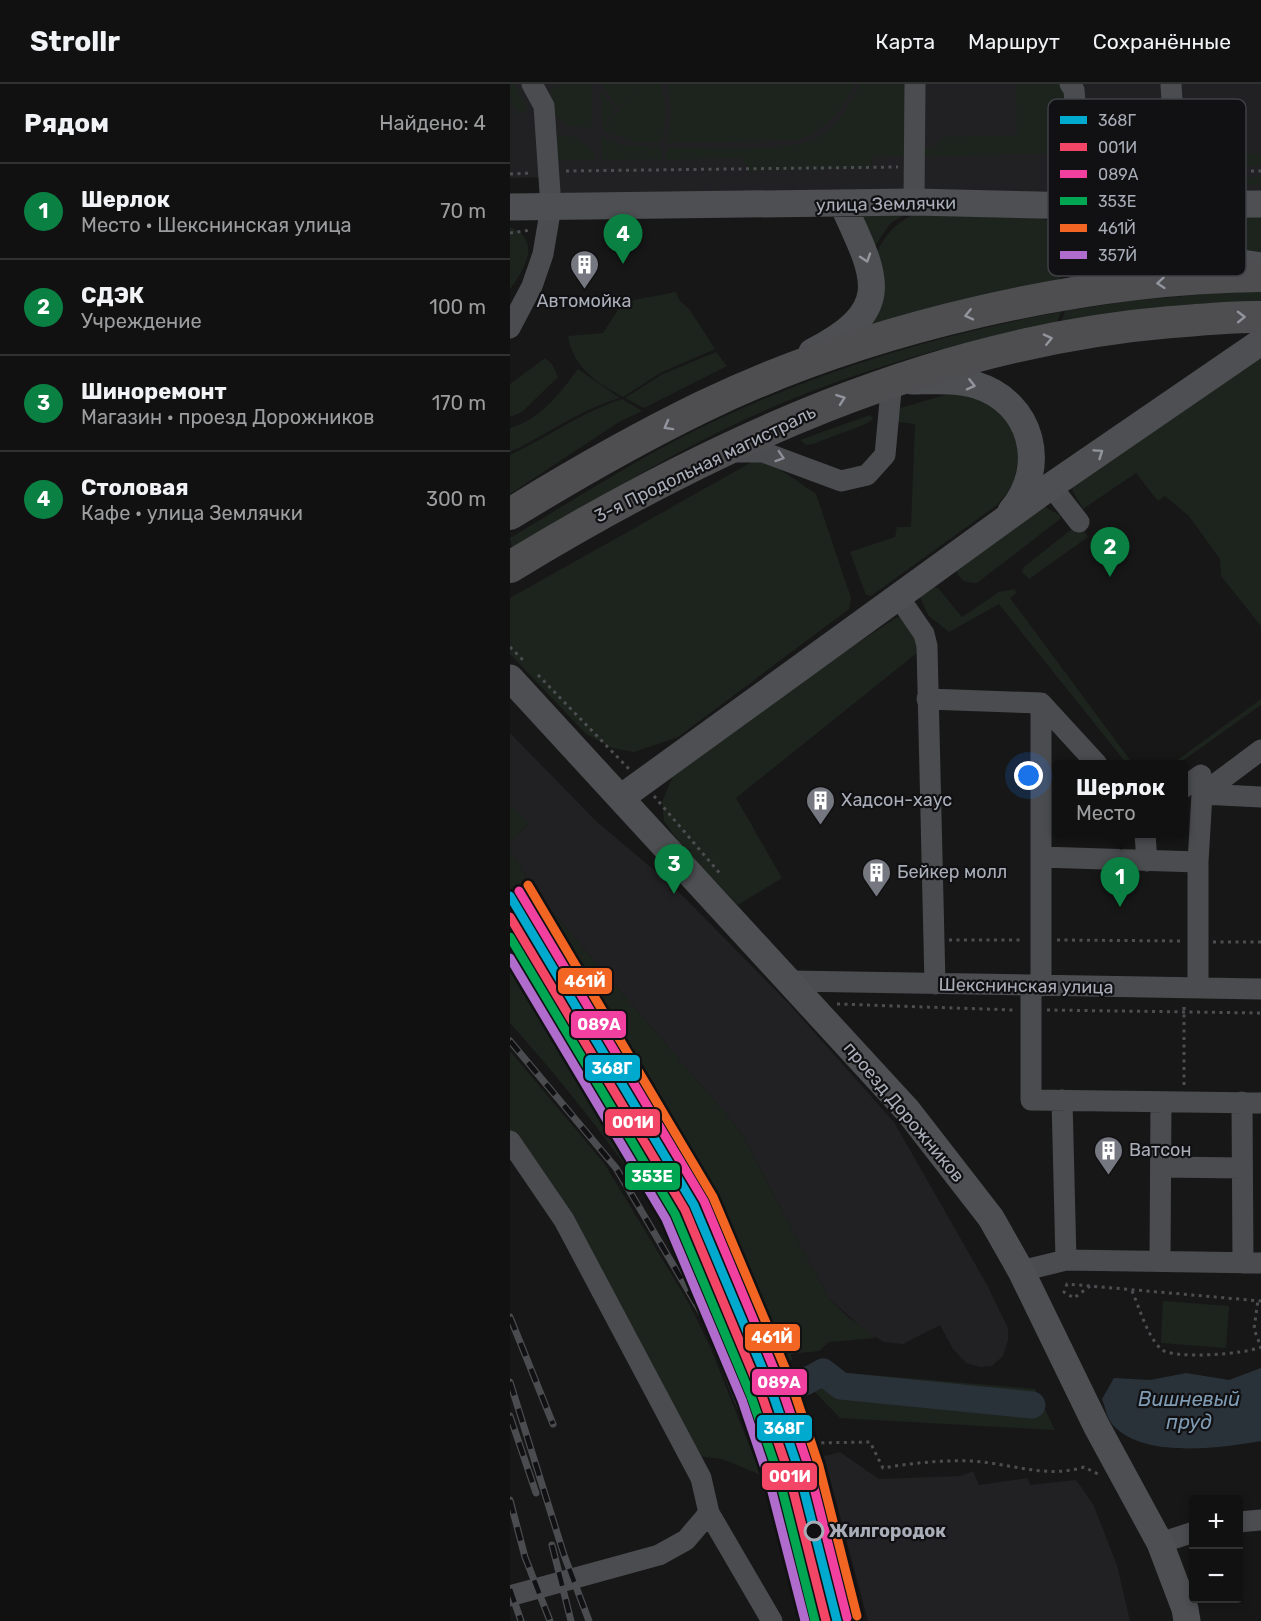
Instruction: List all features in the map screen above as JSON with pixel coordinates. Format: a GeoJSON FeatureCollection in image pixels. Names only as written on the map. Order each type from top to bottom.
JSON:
{"type":"FeatureCollection","features":[{"type":"Feature","properties":{"kind":"highway"},"geometry":{"type":"LineString","coordinates":[[510,514],[704,406],[880,338],[970,314],[1063,296],[1143,285],[1261,276]]}},
{"type":"Feature","properties":{"kind":"highway","name":"3-я Продольная магистраль"},"geometry":{"type":"LineString","coordinates":[[510,567],[562,535],[797,415],[892,380],[979,355],[1069,334],[1144,324],[1260,338]]}},
{"type":"Feature","properties":{"kind":"main road"},"geometry":{"type":"LineString","coordinates":[[510,199],[548,207]]}},
{"type":"Feature","properties":{"kind":"main road","name":"улица Землячки"},"geometry":{"type":"LineString","coordinates":[[510,207],[843,205],[914,202],[1048,205]]}},
{"type":"Feature","properties":{"kind":"main road","name":"улица Землячки"},"geometry":{"type":"LineString","coordinates":[[1246,204],[1261,204]]}},
{"type":"Feature","properties":{"kind":"main road"},"geometry":{"type":"LineString","coordinates":[[704,406],[828,343],[852,327],[861,317],[869,304],[872,282],[863,248],[843,205]]}},
{"type":"Feature","properties":{"kind":"main road"},"geometry":{"type":"LineString","coordinates":[[510,218],[548,207]]}},
{"type":"Feature","properties":{"kind":"main road"},"geometry":{"type":"LineString","coordinates":[[1246,263],[1261,266]]}},
{"type":"Feature","properties":{"kind":"main road"},"geometry":{"type":"LineString","coordinates":[[632,789],[1260,338]]}},
{"type":"Feature","properties":{"kind":"main road"},"geometry":{"type":"LineString","coordinates":[[892,380],[963,382],[976,385],[1000,396],[1017,411],[1029,432],[1032,469],[1019,503],[999,526]]}},
{"type":"Feature","properties":{"kind":"main road","name":"проезд Дорожников"},"geometry":{"type":"LineString","coordinates":[[524,671],[632,789],[802,982],[945,1156],[991,1218],[1021,1271],[1097,1427],[1160,1543],[1185,1609],[1187,1621]]}},
{"type":"Feature","properties":{"kind":"street"},"geometry":{"type":"LineString","coordinates":[[510,328],[532,286],[543,254],[548,207],[544,106],[532,84]]}},
{"type":"Feature","properties":{"kind":"street"},"geometry":{"type":"LineString","coordinates":[[914,202],[915,84]]}},
{"type":"Feature","properties":{"kind":"street"},"geometry":{"type":"LineString","coordinates":[[722,452],[763,452],[842,481],[867,475],[885,455],[892,380]]}},
{"type":"Feature","properties":{"kind":"street"},"geometry":{"type":"LineString","coordinates":[[1051,486],[1079,522]]}},
{"type":"Feature","properties":{"kind":"street"},"geometry":{"type":"LineString","coordinates":[[898,596],[924,634],[935,984]]}},
{"type":"Feature","properties":{"kind":"street"},"geometry":{"type":"LineString","coordinates":[[927,699],[1041,703],[1092,760]]}},
{"type":"Feature","properties":{"kind":"street"},"geometry":{"type":"LineString","coordinates":[[1021,1271],[1066,1260],[1252,1263],[1242,1168],[1251,1102],[1031,1100],[1031,1010],[1041,940],[1041,703]]}},
{"type":"Feature","properties":{"kind":"street"},"geometry":{"type":"LineString","coordinates":[[1192,791],[1261,750]]}},
{"type":"Feature","properties":{"kind":"street"},"geometry":{"type":"LineString","coordinates":[[1192,791],[1261,797]]}},
{"type":"Feature","properties":{"kind":"street"},"geometry":{"type":"LineString","coordinates":[[1191,988],[1198,941],[1198,862],[1192,791]]}},
{"type":"Feature","properties":{"kind":"street"},"geometry":{"type":"LineString","coordinates":[[1145,838],[1147,861]]}},
{"type":"Feature","properties":{"kind":"street"},"geometry":{"type":"LineString","coordinates":[[1041,857],[1198,862]]}},
{"type":"Feature","properties":{"kind":"street","name":"Шекснинская улица"},"geometry":{"type":"LineString","coordinates":[[802,982],[1261,989]]}},
{"type":"Feature","properties":{"kind":"street"},"geometry":{"type":"LineString","coordinates":[[1062,1100],[1066,1260]]}},
{"type":"Feature","properties":{"kind":"street"},"geometry":{"type":"LineString","coordinates":[[1160,1260],[1161,1102]]}},
{"type":"Feature","properties":{"kind":"street"},"geometry":{"type":"LineString","coordinates":[[510,1141],[564,1220],[701,1478],[709,1513],[772,1621]]}},
{"type":"Feature","properties":{"kind":"street"},"geometry":{"type":"LineString","coordinates":[[1161,1167],[1242,1168]]}},
{"type":"Feature","properties":{"kind":"street"},"geometry":{"type":"LineString","coordinates":[[510,1596],[659,1555],[686,1540],[709,1513]]}},
{"type":"Feature","properties":{"kind":"street"},"geometry":{"type":"LineString","coordinates":[[1243,1522],[1261,1520]]}},
{"type":"Feature","properties":{"kind":"street"},"geometry":{"type":"LineString","coordinates":[[1160,1543],[1189,1534]]}},
{"type":"Feature","properties":{"kind":"path"},"geometry":{"type":"LineString","coordinates":[[510,174],[915,166]]}},
{"type":"Feature","properties":{"kind":"path"},"geometry":{"type":"LineString","coordinates":[[510,647],[524,671],[632,789],[723,878]]}},
{"type":"Feature","properties":{"kind":"path"},"geometry":{"type":"LineString","coordinates":[[932,940],[1261,942]]}},
{"type":"Feature","properties":{"kind":"path"},"geometry":{"type":"LineString","coordinates":[[802,982],[830,1004],[1031,1010],[1261,1013]]}},
{"type":"Feature","properties":{"kind":"path"},"geometry":{"type":"LineString","coordinates":[[1184,1102],[1184,1012],[1191,988]]}},
{"type":"Feature","properties":{"kind":"path"},"geometry":{"type":"LineString","coordinates":[[1090,1286],[1074,1298],[1064,1292],[1067,1284],[1260,1300],[1254,1329],[1261,1347],[1228,1354],[1170,1353],[1160,1348],[1153,1338],[1132,1291]]}},
{"type":"Feature","properties":{"kind":"path"},"geometry":{"type":"LineString","coordinates":[[804,1470],[812,1443],[870,1442],[883,1468],[910,1463],[971,1461],[1067,1473],[1084,1467],[1099,1474]]}},
{"type":"Feature","properties":{"kind":"shaded area"},"geometry":{"type":"Polygon","coordinates":[[[510,84],[1261,84],[1261,204],[1246,204],[1246,99],[1048,99],[1048,205],[551,207],[553,177],[510,178],[510,84]]]}},
{"type":"Feature","properties":{"kind":"shaded area"},"geometry":{"type":"Polygon","coordinates":[[[510,84],[515,84],[528,110],[518,115],[510,100],[510,84]]]}},
{"type":"Feature","properties":{"kind":"shaded area"},"geometry":{"type":"Polygon","coordinates":[[[562,84],[592,84],[592,128],[569,126],[552,114],[551,89],[562,84]]]}},
{"type":"Feature","properties":{"kind":"shaded area"},"geometry":{"type":"Polygon","coordinates":[[[601,84],[639,84],[631,99],[618,107],[601,84]]]}},
{"type":"Feature","properties":{"kind":"shaded area"},"geometry":{"type":"Polygon","coordinates":[[[641,84],[661,84],[666,113],[662,142],[635,142],[604,130],[641,84]]]}},
{"type":"Feature","properties":{"kind":"shaded area"},"geometry":{"type":"Polygon","coordinates":[[[667,84],[855,84],[845,102],[825,125],[798,140],[667,143],[672,112],[667,84]]]}},
{"type":"Feature","properties":{"kind":"shaded area"},"geometry":{"type":"Polygon","coordinates":[[[860,84],[904,84],[905,156],[872,157],[871,168],[750,171],[741,158],[665,160],[667,148],[784,147],[814,140],[836,123],[860,84]]]}},
{"type":"Feature","properties":{"kind":"shaded area"},"geometry":{"type":"Polygon","coordinates":[[[1016,84],[1061,84],[1067,99],[1048,99],[1048,154],[921,157],[922,148],[937,147],[942,137],[1017,135],[1016,84]]]}},
{"type":"Feature","properties":{"kind":"shaded area"},"geometry":{"type":"Polygon","coordinates":[[[601,92],[615,109],[603,129],[601,92]]]}},
{"type":"Feature","properties":{"kind":"shaded area"},"geometry":{"type":"Polygon","coordinates":[[[601,136],[622,145],[662,148],[662,159],[603,160],[601,136]]]}},
{"type":"Feature","properties":{"kind":"shaded area"},"geometry":{"type":"Polygon","coordinates":[[[576,137],[593,151],[595,160],[550,161],[553,138],[576,137]]]}},
{"type":"Feature","properties":{"kind":"shaded area"},"geometry":{"type":"Polygon","coordinates":[[[1246,154],[1261,154],[1261,166],[1246,166],[1246,154]]]}},
{"type":"Feature","properties":{"kind":"shaded area"},"geometry":{"type":"Polygon","coordinates":[[[1246,177],[1261,177],[1261,185],[1246,185],[1246,177]]]}},
{"type":"Feature","properties":{"kind":"shaded area"},"geometry":{"type":"Polygon","coordinates":[[[1261,213],[1261,255],[1246,255],[1246,214],[1261,213]]]}},
{"type":"Feature","properties":{"kind":"shaded area"},"geometry":{"type":"Polygon","coordinates":[[[1028,214],[1048,221],[1048,276],[1063,276],[1054,283],[860,333],[868,282],[877,251],[897,225],[912,215],[1028,214]]]}},
{"type":"Feature","properties":{"kind":"shaded area"},"geometry":{"type":"Polygon","coordinates":[[[851,215],[903,215],[890,224],[872,250],[851,215]]]}},
{"type":"Feature","properties":{"kind":"shaded area"},"geometry":{"type":"Polygon","coordinates":[[[510,227],[526,239],[528,255],[521,273],[510,289],[510,227]]]}},
{"type":"Feature","properties":{"kind":"shaded area"},"geometry":{"type":"Polygon","coordinates":[[[1261,289],[1261,301],[1195,305],[1061,323],[1065,311],[1130,301],[1261,289]]]}},
{"type":"Feature","properties":{"kind":"shaded area"},"geometry":{"type":"Polygon","coordinates":[[[676,292],[715,349],[660,373],[623,397],[604,386],[580,365],[568,336],[603,333],[623,302],[676,292]]]}},
{"type":"Feature","properties":{"kind":"shaded area"},"geometry":{"type":"Polygon","coordinates":[[[1061,312],[1057,323],[931,352],[847,378],[766,410],[672,456],[512,548],[510,538],[615,475],[695,430],[764,399],[847,367],[932,341],[1061,312]]]}},
{"type":"Feature","properties":{"kind":"shaded area"},"geometry":{"type":"Polygon","coordinates":[[[716,352],[727,366],[644,408],[625,398],[661,375],[716,352]]]}},
{"type":"Feature","properties":{"kind":"shaded area"},"geometry":{"type":"Polygon","coordinates":[[[545,358],[552,364],[558,377],[522,412],[510,417],[510,384],[545,358]]]}},
{"type":"Feature","properties":{"kind":"shaded area"},"geometry":{"type":"Polygon","coordinates":[[[1261,359],[1261,626],[1221,576],[1220,559],[1189,516],[1165,496],[1158,501],[1136,473],[1083,509],[1072,490],[1074,486],[1261,359]]]}},
{"type":"Feature","properties":{"kind":"shaded area"},"geometry":{"type":"Polygon","coordinates":[[[578,369],[620,398],[577,415],[510,452],[510,428],[531,419],[540,412],[557,396],[578,369]]]}},
{"type":"Feature","properties":{"kind":"shaded area"},"geometry":{"type":"Polygon","coordinates":[[[959,391],[1003,409],[1020,450],[1013,486],[997,505],[871,596],[866,595],[850,552],[895,537],[897,527],[911,527],[915,424],[898,422],[900,408],[959,391]]]}},
{"type":"Feature","properties":{"kind":"shaded area"},"geometry":{"type":"Polygon","coordinates":[[[622,399],[642,411],[619,422],[510,494],[510,455],[607,404],[622,399]]]}},
{"type":"Feature","properties":{"kind":"shaded area"},"geometry":{"type":"Polygon","coordinates":[[[870,415],[873,419],[866,424],[813,444],[806,445],[800,440],[870,415]]]}},
{"type":"Feature","properties":{"kind":"shaded area"},"geometry":{"type":"Polygon","coordinates":[[[761,459],[816,494],[851,598],[849,609],[678,737],[634,752],[612,748],[586,734],[510,654],[510,598],[761,459]]]}},
{"type":"Feature","properties":{"kind":"shaded area"},"geometry":{"type":"Polygon","coordinates":[[[1043,506],[1060,515],[1060,519],[977,583],[961,578],[956,569],[1043,506]]]}},
{"type":"Feature","properties":{"kind":"shaded area"},"geometry":{"type":"Polygon","coordinates":[[[1073,528],[1083,529],[1088,537],[1029,579],[1022,572],[1024,567],[1073,528]]]}},
{"type":"Feature","properties":{"kind":"shaded area"},"geometry":{"type":"Polygon","coordinates":[[[932,586],[938,588],[962,617],[999,592],[1015,589],[1016,593],[1010,598],[1130,760],[1124,760],[999,604],[949,632],[928,615],[919,595],[932,586]]]}},
{"type":"Feature","properties":{"kind":"shaded area"},"geometry":{"type":"Polygon","coordinates":[[[897,617],[902,618],[923,648],[736,798],[782,878],[738,905],[681,845],[664,821],[662,802],[673,776],[790,688],[897,617]]]}},
{"type":"Feature","properties":{"kind":"shaded area"},"geometry":{"type":"Polygon","coordinates":[[[1261,699],[1261,705],[1184,760],[1177,760],[1261,699]]]}},
{"type":"Feature","properties":{"kind":"shaded area"},"geometry":{"type":"Polygon","coordinates":[[[510,733],[596,821],[674,887],[789,1004],[894,1122],[987,1285],[1008,1328],[1008,1340],[1003,1356],[992,1366],[980,1367],[966,1363],[953,1349],[940,1325],[903,1344],[884,1342],[864,1330],[828,1297],[739,1129],[532,888],[510,849],[510,843],[529,823],[510,804],[510,733]]]}},
{"type":"Feature","properties":{"kind":"shaded area"},"geometry":{"type":"Polygon","coordinates":[[[510,804],[529,823],[510,843],[510,804]]]}},
{"type":"Feature","properties":{"kind":"shaded area"},"geometry":{"type":"Polygon","coordinates":[[[510,849],[532,888],[739,1129],[828,1297],[848,1317],[876,1338],[829,1342],[819,1351],[791,1354],[792,1360],[766,1365],[701,1217],[586,1018],[510,899],[510,849]]]}},
{"type":"Feature","properties":{"kind":"shaded area"},"geometry":{"type":"Polygon","coordinates":[[[510,928],[557,1000],[674,1201],[740,1345],[785,1491],[724,1338],[680,1253],[614,1150],[510,1023],[510,928]]]}},
{"type":"Feature","properties":{"kind":"shaded area"},"geometry":{"type":"Polygon","coordinates":[[[510,1051],[604,1163],[690,1305],[711,1349],[761,1475],[722,1459],[697,1456],[510,1132],[510,1051]]]}},
{"type":"Feature","properties":{"kind":"shaded area"},"geometry":{"type":"Polygon","coordinates":[[[1163,1301],[1229,1306],[1226,1348],[1161,1343],[1163,1301]]]}},
{"type":"Feature","properties":{"kind":"shaded area"},"geometry":{"type":"Polygon","coordinates":[[[837,1372],[1035,1389],[1055,1430],[840,1418],[810,1387],[837,1372]]]}},
{"type":"Feature","properties":{"kind":"shaded area"},"geometry":{"type":"Polygon","coordinates":[[[840,1452],[879,1479],[961,1476],[973,1471],[979,1485],[1028,1478],[1030,1485],[1076,1480],[1093,1504],[1117,1565],[1130,1621],[868,1621],[824,1456],[840,1452]]]}},
{"type":"Feature","properties":{"kind":"water","name":"Вишневый пруд"},"geometry":{"type":"Polygon","coordinates":[[[1261,1368],[1261,1441],[1205,1448],[1162,1447],[1143,1443],[1126,1436],[1113,1425],[1102,1399],[1114,1378],[1150,1380],[1186,1373],[1229,1380],[1261,1368]]]}},
{"type":"Feature","properties":{"kind":"waterway"},"geometry":{"type":"LineString","coordinates":[[805,1382],[823,1372],[841,1386],[1032,1405]]}},
{"type":"Feature","properties":{"kind":"railway"},"geometry":{"type":"LineString","coordinates":[[510,1041],[616,1168],[705,1319],[771,1482],[811,1621]]}},
{"type":"Feature","properties":{"kind":"railway"},"geometry":{"type":"LineString","coordinates":[[510,1317],[553,1424]]}},
{"type":"Feature","properties":{"kind":"railway"},"geometry":{"type":"LineString","coordinates":[[510,1382],[564,1555],[589,1621]]}},
{"type":"Feature","properties":{"kind":"railway"},"geometry":{"type":"LineString","coordinates":[[510,1416],[536,1493]]}},
{"type":"Feature","properties":{"kind":"railway"},"geometry":{"type":"LineString","coordinates":[[510,1500],[525,1557],[550,1621]]}},
{"type":"Feature","properties":{"kind":"railway"},"geometry":{"type":"LineString","coordinates":[[552,1545],[571,1621]]}},
{"type":"Feature","properties":{"kind":"railway"},"geometry":{"type":"LineString","coordinates":[[510,1589],[521,1621]]}},
{"type":"Feature","properties":{"kind":"transit line","name":"461Й"},"geometry":{"type":"LineString","coordinates":[[528,885],[713,1197],[791,1382],[819,1466],[857,1616]]}},
{"type":"Feature","properties":{"kind":"transit line","name":"089А"},"geometry":{"type":"LineString","coordinates":[[519,891],[704,1201],[781,1386],[809,1468],[847,1618]]}},
{"type":"Feature","properties":{"kind":"transit line","name":"368Г"},"geometry":{"type":"LineString","coordinates":[[510,896],[694,1205],[771,1389],[799,1471],[837,1621]]}},
{"type":"Feature","properties":{"kind":"transit line","name":"001И"},"geometry":{"type":"LineString","coordinates":[[510,917],[685,1210],[761,1393],[789,1474],[826,1621]]}},
{"type":"Feature","properties":{"kind":"transit line","name":"353Е"},"geometry":{"type":"LineString","coordinates":[[510,937],[675,1214],[751,1396],[779,1477],[815,1621]]}},
{"type":"Feature","properties":{"kind":"transit line","name":"357Й"},"geometry":{"type":"LineString","coordinates":[[510,958],[666,1219],[742,1400],[769,1480],[805,1621]]}},
{"type":"Feature","properties":{"kind":"place","name":"Столовая"},"geometry":{"type":"Point","coordinates":[623,264]}},
{"type":"Feature","properties":{"kind":"place","name":"Автомойка"},"geometry":{"type":"Point","coordinates":[584,290]}},
{"type":"Feature","properties":{"kind":"place","name":"СДЭК"},"geometry":{"type":"Point","coordinates":[1110,577]}},
{"type":"Feature","properties":{"kind":"place","name":"Хадсон-хаус"},"geometry":{"type":"Point","coordinates":[820,826]}},
{"type":"Feature","properties":{"kind":"place","name":"Шиноремонт"},"geometry":{"type":"Point","coordinates":[674,894]}},
{"type":"Feature","properties":{"kind":"place","name":"Бейкер молл"},"geometry":{"type":"Point","coordinates":[876,898]}},
{"type":"Feature","properties":{"kind":"place","name":"Шерлок"},"geometry":{"type":"Point","coordinates":[1120,907]}},
{"type":"Feature","properties":{"kind":"place","name":"Ватсон"},"geometry":{"type":"Point","coordinates":[1108,1176]}},
{"type":"Feature","properties":{"kind":"place","name":"Жилгородок"},"geometry":{"type":"Point","coordinates":[814,1531]}}]}
